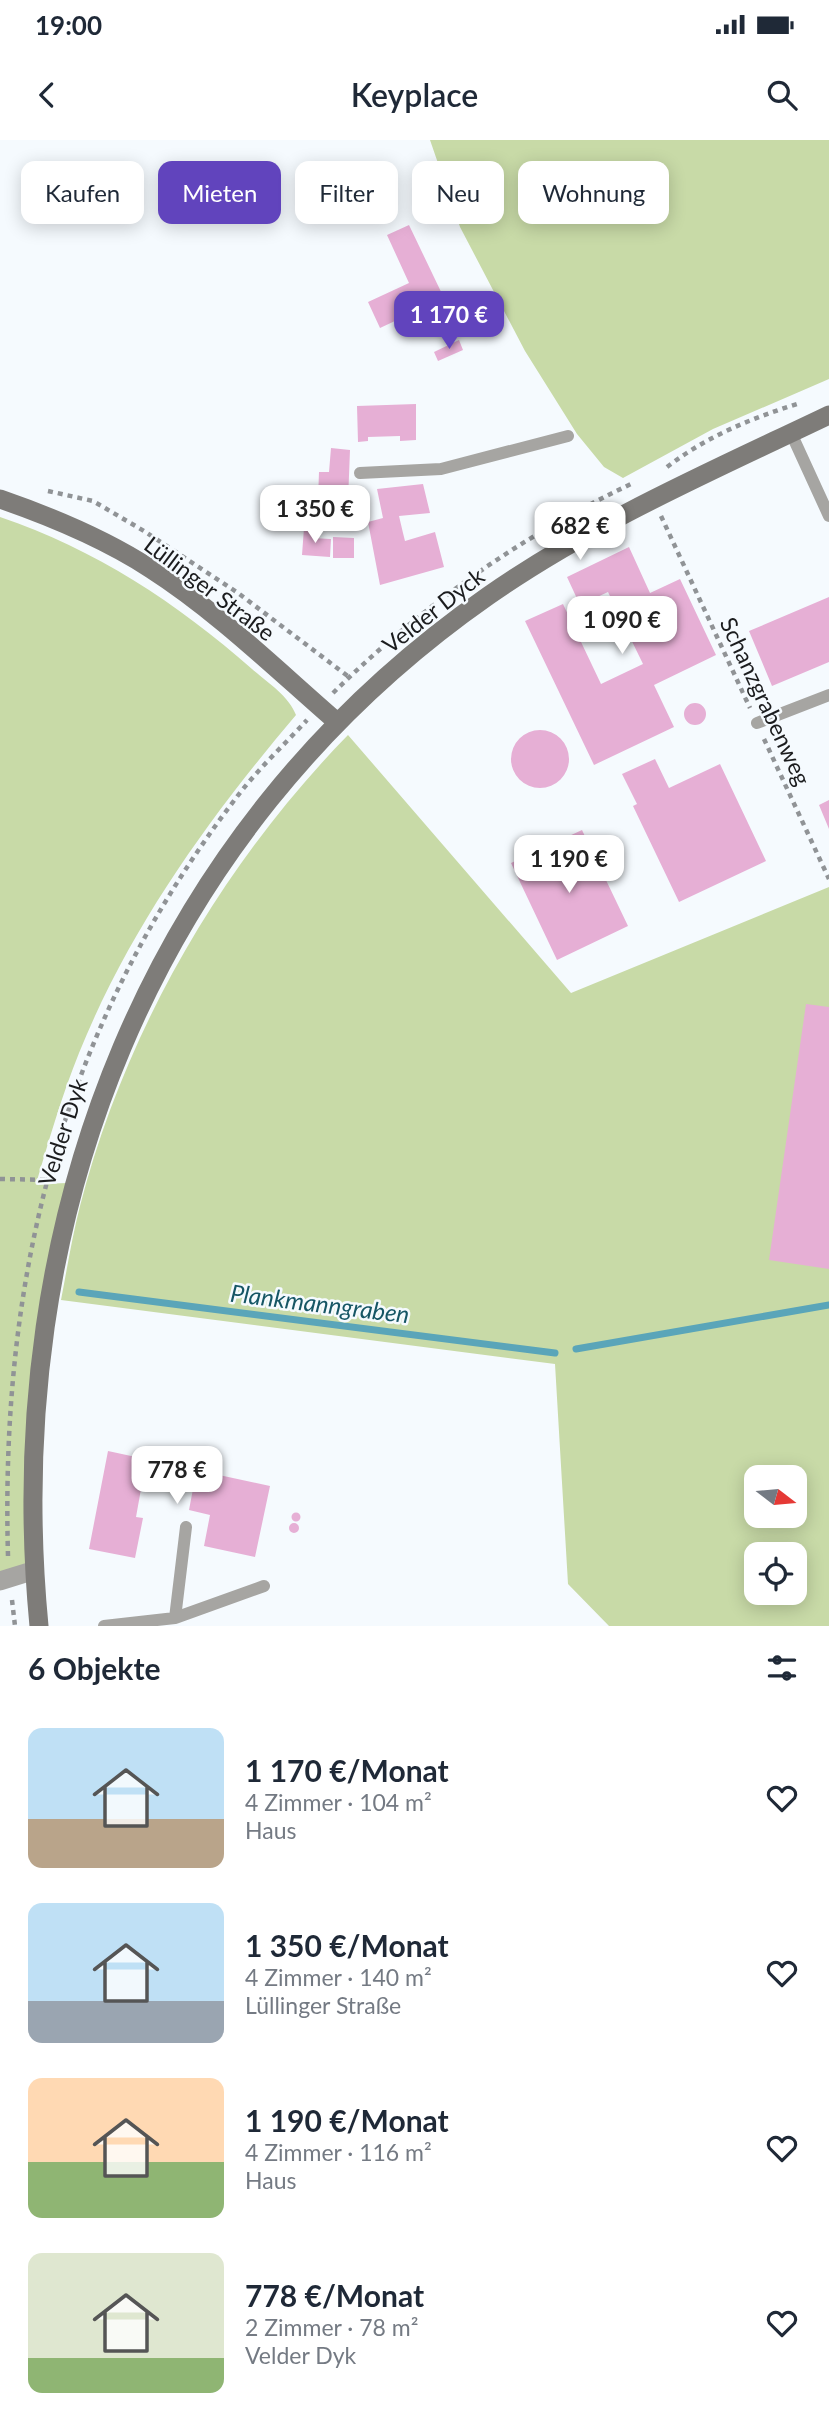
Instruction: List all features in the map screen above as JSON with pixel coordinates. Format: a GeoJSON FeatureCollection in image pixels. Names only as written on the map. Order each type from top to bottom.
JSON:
{"type":"FeatureCollection","features":[{"type":"Feature","properties":{"kind":"main road","name":"Velder Dyck"},"geometry":{"type":"LineString","coordinates":[[337,722],[426,643],[488,596],[553,554],[654,499],[829,415]]}},
{"type":"Feature","properties":{"kind":"main road","name":"Lüllinger Straße"},"geometry":{"type":"LineString","coordinates":[[0,499],[53,517],[151,568],[291,680],[337,722]]}},
{"type":"Feature","properties":{"kind":"main road","name":"Velder Dyk"},"geometry":{"type":"LineString","coordinates":[[38,1626],[32,1571],[30,1417],[45,1283],[68,1184],[103,1084],[138,1004],[194,901],[258,810],[337,722]]}},
{"type":"Feature","properties":{"kind":"street"},"geometry":{"type":"LineString","coordinates":[[5,1580],[32,1571]]}},
{"type":"Feature","properties":{"kind":"lane"},"geometry":{"type":"LineString","coordinates":[[791,433],[829,516]]}},
{"type":"Feature","properties":{"kind":"lane"},"geometry":{"type":"LineString","coordinates":[[360,473],[441,469],[568,436]]}},
{"type":"Feature","properties":{"kind":"lane"},"geometry":{"type":"LineString","coordinates":[[757,723],[829,695]]}},
{"type":"Feature","properties":{"kind":"lane"},"geometry":{"type":"LineString","coordinates":[[175,1618],[186,1527]]}},
{"type":"Feature","properties":{"kind":"lane"},"geometry":{"type":"LineString","coordinates":[[104,1626],[175,1618],[264,1586]]}},
{"type":"Feature","properties":{"kind":"path"},"geometry":{"type":"LineString","coordinates":[[664,469],[696,444],[761,415],[807,401]]}},
{"type":"Feature","properties":{"kind":"path"},"geometry":{"type":"LineString","coordinates":[[611,494],[638,481]]}},
{"type":"Feature","properties":{"kind":"path","name":"Schanzgrabenweg"},"geometry":{"type":"LineString","coordinates":[[654,499],[829,879]]}},
{"type":"Feature","properties":{"kind":"path"},"geometry":{"type":"LineString","coordinates":[[0,1179],[45,1177],[68,1184]]}},
{"type":"Feature","properties":{"kind":"path"},"geometry":{"type":"LineString","coordinates":[[5,1580],[15,1626]]}},
{"type":"Feature","properties":{"kind":"green space"},"geometry":{"type":"Polygon","coordinates":[[[430,140],[829,140],[829,379],[713,429],[623,478],[604,467],[577,434],[525,351],[460,227],[459,224],[504,224],[504,161],[437,161],[430,140]]]}},
{"type":"Feature","properties":{"kind":"green space"},"geometry":{"type":"Polygon","coordinates":[[[0,517],[69,545],[134,580],[164,600],[224,645],[277,690],[296,715],[203,834],[147,918],[99,1007],[61,1101],[36,1184],[68,1183],[45,1283],[32,1571],[0,1585],[0,517]]]}},
{"type":"Feature","properties":{"kind":"green space"},"geometry":{"type":"Polygon","coordinates":[[[348,735],[571,993],[829,887],[829,1626],[609,1626],[568,1584],[555,1364],[61,1300],[77,1218],[99,1141],[123,1077],[151,1014],[184,953],[259,838],[302,785],[348,735]]]}},
{"type":"Feature","properties":{"kind":"building"},"geometry":{"type":"Polygon","coordinates":[[[409,225],[444,298],[380,328],[368,302],[409,283],[387,235],[409,225]]]}},
{"type":"Feature","properties":{"kind":"building"},"geometry":{"type":"Polygon","coordinates":[[[459,340],[463,350],[438,361],[434,352],[459,340]]]}},
{"type":"Feature","properties":{"kind":"building"},"geometry":{"type":"Polygon","coordinates":[[[416,404],[416,440],[400,441],[400,436],[368,437],[368,441],[358,442],[357,406],[416,404]]]}},
{"type":"Feature","properties":{"kind":"building"},"geometry":{"type":"Polygon","coordinates":[[[331,448],[350,450],[348,501],[318,500],[319,472],[329,472],[331,448]]]}},
{"type":"Feature","properties":{"kind":"building"},"geometry":{"type":"Polygon","coordinates":[[[423,484],[430,513],[399,516],[405,541],[435,532],[444,567],[380,585],[368,522],[383,518],[377,489],[423,484]]]}},
{"type":"Feature","properties":{"kind":"building"},"geometry":{"type":"Polygon","coordinates":[[[304,528],[313,529],[312,538],[331,539],[330,557],[302,555],[304,528]]]}},
{"type":"Feature","properties":{"kind":"building"},"geometry":{"type":"Polygon","coordinates":[[[333,537],[354,538],[354,558],[333,558],[333,537]]]}},
{"type":"Feature","properties":{"kind":"building"},"geometry":{"type":"Polygon","coordinates":[[[629,547],[650,593],[680,579],[716,655],[654,685],[674,727],[594,765],[525,621],[563,604],[601,684],[643,664],[608,592],[580,605],[567,577],[629,547]]]}},
{"type":"Feature","properties":{"kind":"building"},"geometry":{"type":"Polygon","coordinates":[[[829,597],[829,662],[772,686],[749,631],[829,597]]]}},
{"type":"Feature","properties":{"kind":"building"},"geometry":{"type":"Polygon","coordinates":[[[695,703],[703,706],[706,714],[703,722],[695,725],[687,722],[684,714],[687,706],[695,703]]]}},
{"type":"Feature","properties":{"kind":"building"},"geometry":{"type":"Polygon","coordinates":[[[540,730],[561,738],[569,759],[561,780],[540,788],[519,780],[511,759],[519,738],[540,730]]]}},
{"type":"Feature","properties":{"kind":"building"},"geometry":{"type":"Polygon","coordinates":[[[655,759],[669,788],[720,764],[766,861],[679,902],[633,806],[637,804],[622,774],[655,759]]]}},
{"type":"Feature","properties":{"kind":"building"},"geometry":{"type":"Polygon","coordinates":[[[829,800],[829,829],[819,805],[829,800]]]}},
{"type":"Feature","properties":{"kind":"building"},"geometry":{"type":"Polygon","coordinates":[[[582,830],[628,926],[557,960],[511,863],[582,830]]]}},
{"type":"Feature","properties":{"kind":"building"},"geometry":{"type":"Polygon","coordinates":[[[806,1004],[829,1007],[829,1269],[769,1260],[806,1004]]]}},
{"type":"Feature","properties":{"kind":"building"},"geometry":{"type":"Polygon","coordinates":[[[108,1451],[270,1486],[255,1557],[204,1546],[210,1515],[189,1510],[193,1489],[143,1478],[136,1517],[143,1518],[135,1558],[89,1549],[108,1451]]]}},
{"type":"Feature","properties":{"kind":"building"},"geometry":{"type":"Polygon","coordinates":[[[296,1512],[301,1517],[296,1522],[291,1517],[296,1512]]]}},
{"type":"Feature","properties":{"kind":"building"},"geometry":{"type":"Polygon","coordinates":[[[294,1523],[299,1528],[294,1533],[289,1528],[294,1523]]]}},
{"type":"Feature","properties":{"kind":"waterway","name":"Plankmanngraben"},"geometry":{"type":"LineString","coordinates":[[79,1292],[555,1353]]}},
{"type":"Feature","properties":{"kind":"waterway","name":"Plankmanngraben"},"geometry":{"type":"LineString","coordinates":[[576,1349],[829,1305]]}}]}
